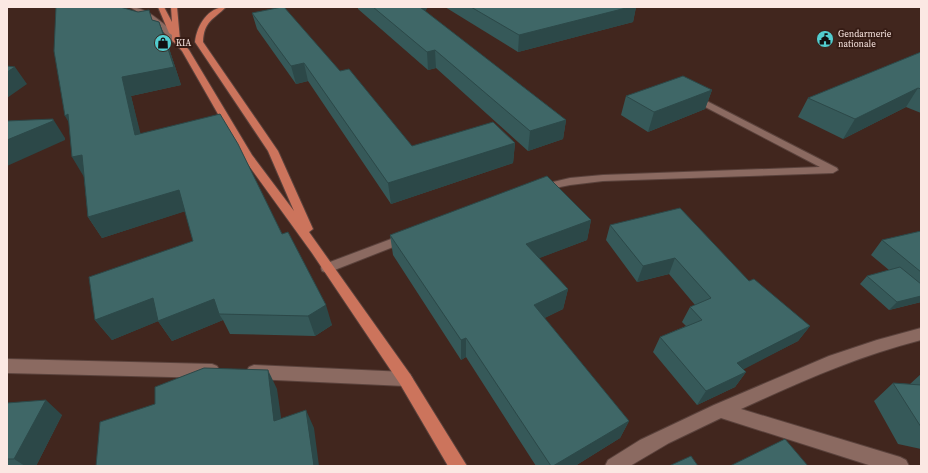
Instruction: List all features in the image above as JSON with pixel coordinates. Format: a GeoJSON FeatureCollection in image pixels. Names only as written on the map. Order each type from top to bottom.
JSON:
{"type":"FeatureCollection","features":[{"type":"Feature","properties":{"kind":"main road"},"geometry":{"type":"LineString","coordinates":[[161,7],[176,40],[185,50],[247,156],[316,250],[405,379],[458,466]]}},
{"type":"Feature","properties":{"kind":"main road"},"geometry":{"type":"LineString","coordinates":[[174,7],[176,40]]}},
{"type":"Feature","properties":{"kind":"main road"},"geometry":{"type":"LineString","coordinates":[[223,7],[203,23],[199,32],[199,42],[273,151],[316,250]]}},
{"type":"Feature","properties":{"kind":"street"},"geometry":{"type":"LineString","coordinates":[[133,7],[157,22],[176,40]]}},
{"type":"Feature","properties":{"kind":"street"},"geometry":{"type":"LineString","coordinates":[[530,191],[550,185],[629,177],[833,170],[681,91]]}},
{"type":"Feature","properties":{"kind":"street"},"geometry":{"type":"LineString","coordinates":[[327,268],[415,234]]}},
{"type":"Feature","properties":{"kind":"street"},"geometry":{"type":"LineString","coordinates":[[614,466],[640,449],[720,410],[822,364],[889,341],[921,334]]}},
{"type":"Feature","properties":{"kind":"street"},"geometry":{"type":"LineString","coordinates":[[7,366],[233,372],[405,379]]}},
{"type":"Feature","properties":{"kind":"street"},"geometry":{"type":"LineString","coordinates":[[720,410],[900,466]]}},
{"type":"Feature","properties":{"kind":"building"},"geometry":{"type":"Polygon","coordinates":[[[56,7],[120,7],[138,12],[149,10],[152,20],[159,22],[174,67],[122,77],[135,135],[220,114],[238,144],[282,234],[288,232],[326,305],[308,316],[219,314],[214,299],[158,321],[153,298],[95,320],[89,277],[193,241],[179,190],[88,217],[82,155],[72,157],[68,114],[65,116],[54,51],[56,7]]]}},
{"type":"Feature","properties":{"kind":"building"},"geometry":{"type":"Polygon","coordinates":[[[284,7],[340,71],[349,69],[412,146],[493,122],[515,143],[388,183],[304,63],[291,66],[252,13],[284,7]]]}},
{"type":"Feature","properties":{"kind":"building"},"geometry":{"type":"Polygon","coordinates":[[[373,7],[420,7],[566,120],[530,131],[435,50],[427,52],[373,7]]]}},
{"type":"Feature","properties":{"kind":"building"},"geometry":{"type":"Polygon","coordinates":[[[471,7],[630,7],[519,35],[471,7]]]}},
{"type":"Feature","properties":{"kind":"building"},"geometry":{"type":"Polygon","coordinates":[[[921,52],[921,89],[918,88],[855,119],[808,98],[921,52]]]}},
{"type":"Feature","properties":{"kind":"building"},"geometry":{"type":"Polygon","coordinates":[[[7,66],[15,67],[7,72],[7,66]]]}},
{"type":"Feature","properties":{"kind":"building"},"geometry":{"type":"Polygon","coordinates":[[[683,76],[712,90],[654,112],[626,96],[683,76]]]}},
{"type":"Feature","properties":{"kind":"building"},"geometry":{"type":"Polygon","coordinates":[[[53,119],[53,121],[7,140],[7,121],[53,119]]]}},
{"type":"Feature","properties":{"kind":"building"},"geometry":{"type":"Polygon","coordinates":[[[547,176],[591,220],[526,244],[568,289],[534,305],[629,421],[553,466],[551,466],[466,338],[461,340],[390,235],[547,176]]]}},
{"type":"Feature","properties":{"kind":"building"},"geometry":{"type":"Polygon","coordinates":[[[680,208],[749,281],[754,279],[810,326],[737,363],[746,372],[706,391],[660,337],[702,320],[690,307],[711,298],[675,258],[643,266],[610,225],[680,208]]]}},
{"type":"Feature","properties":{"kind":"building"},"geometry":{"type":"Polygon","coordinates":[[[921,231],[921,272],[882,240],[921,231]]]}},
{"type":"Feature","properties":{"kind":"building"},"geometry":{"type":"Polygon","coordinates":[[[900,267],[921,284],[921,296],[897,302],[867,276],[900,267]]]}},
{"type":"Feature","properties":{"kind":"building"},"geometry":{"type":"Polygon","coordinates":[[[204,368],[268,370],[274,421],[306,410],[314,466],[96,466],[100,422],[155,404],[155,387],[204,368]]]}},
{"type":"Feature","properties":{"kind":"building"},"geometry":{"type":"Polygon","coordinates":[[[893,383],[921,385],[921,427],[893,383]]]}},
{"type":"Feature","properties":{"kind":"building"},"geometry":{"type":"Polygon","coordinates":[[[46,400],[14,459],[7,459],[7,403],[46,400]]]}},
{"type":"Feature","properties":{"kind":"building"},"geometry":{"type":"Polygon","coordinates":[[[785,439],[808,466],[730,466],[785,439]]]}},
{"type":"Feature","properties":{"kind":"building"},"geometry":{"type":"Polygon","coordinates":[[[691,456],[698,466],[669,466],[691,456]]]}},
{"type":"Feature","properties":{"kind":"place","name":"Gendarmerie nationale"},"geometry":{"type":"Point","coordinates":[825,39]}},
{"type":"Feature","properties":{"kind":"place","name":"KIA"},"geometry":{"type":"Point","coordinates":[163,43]}}]}
